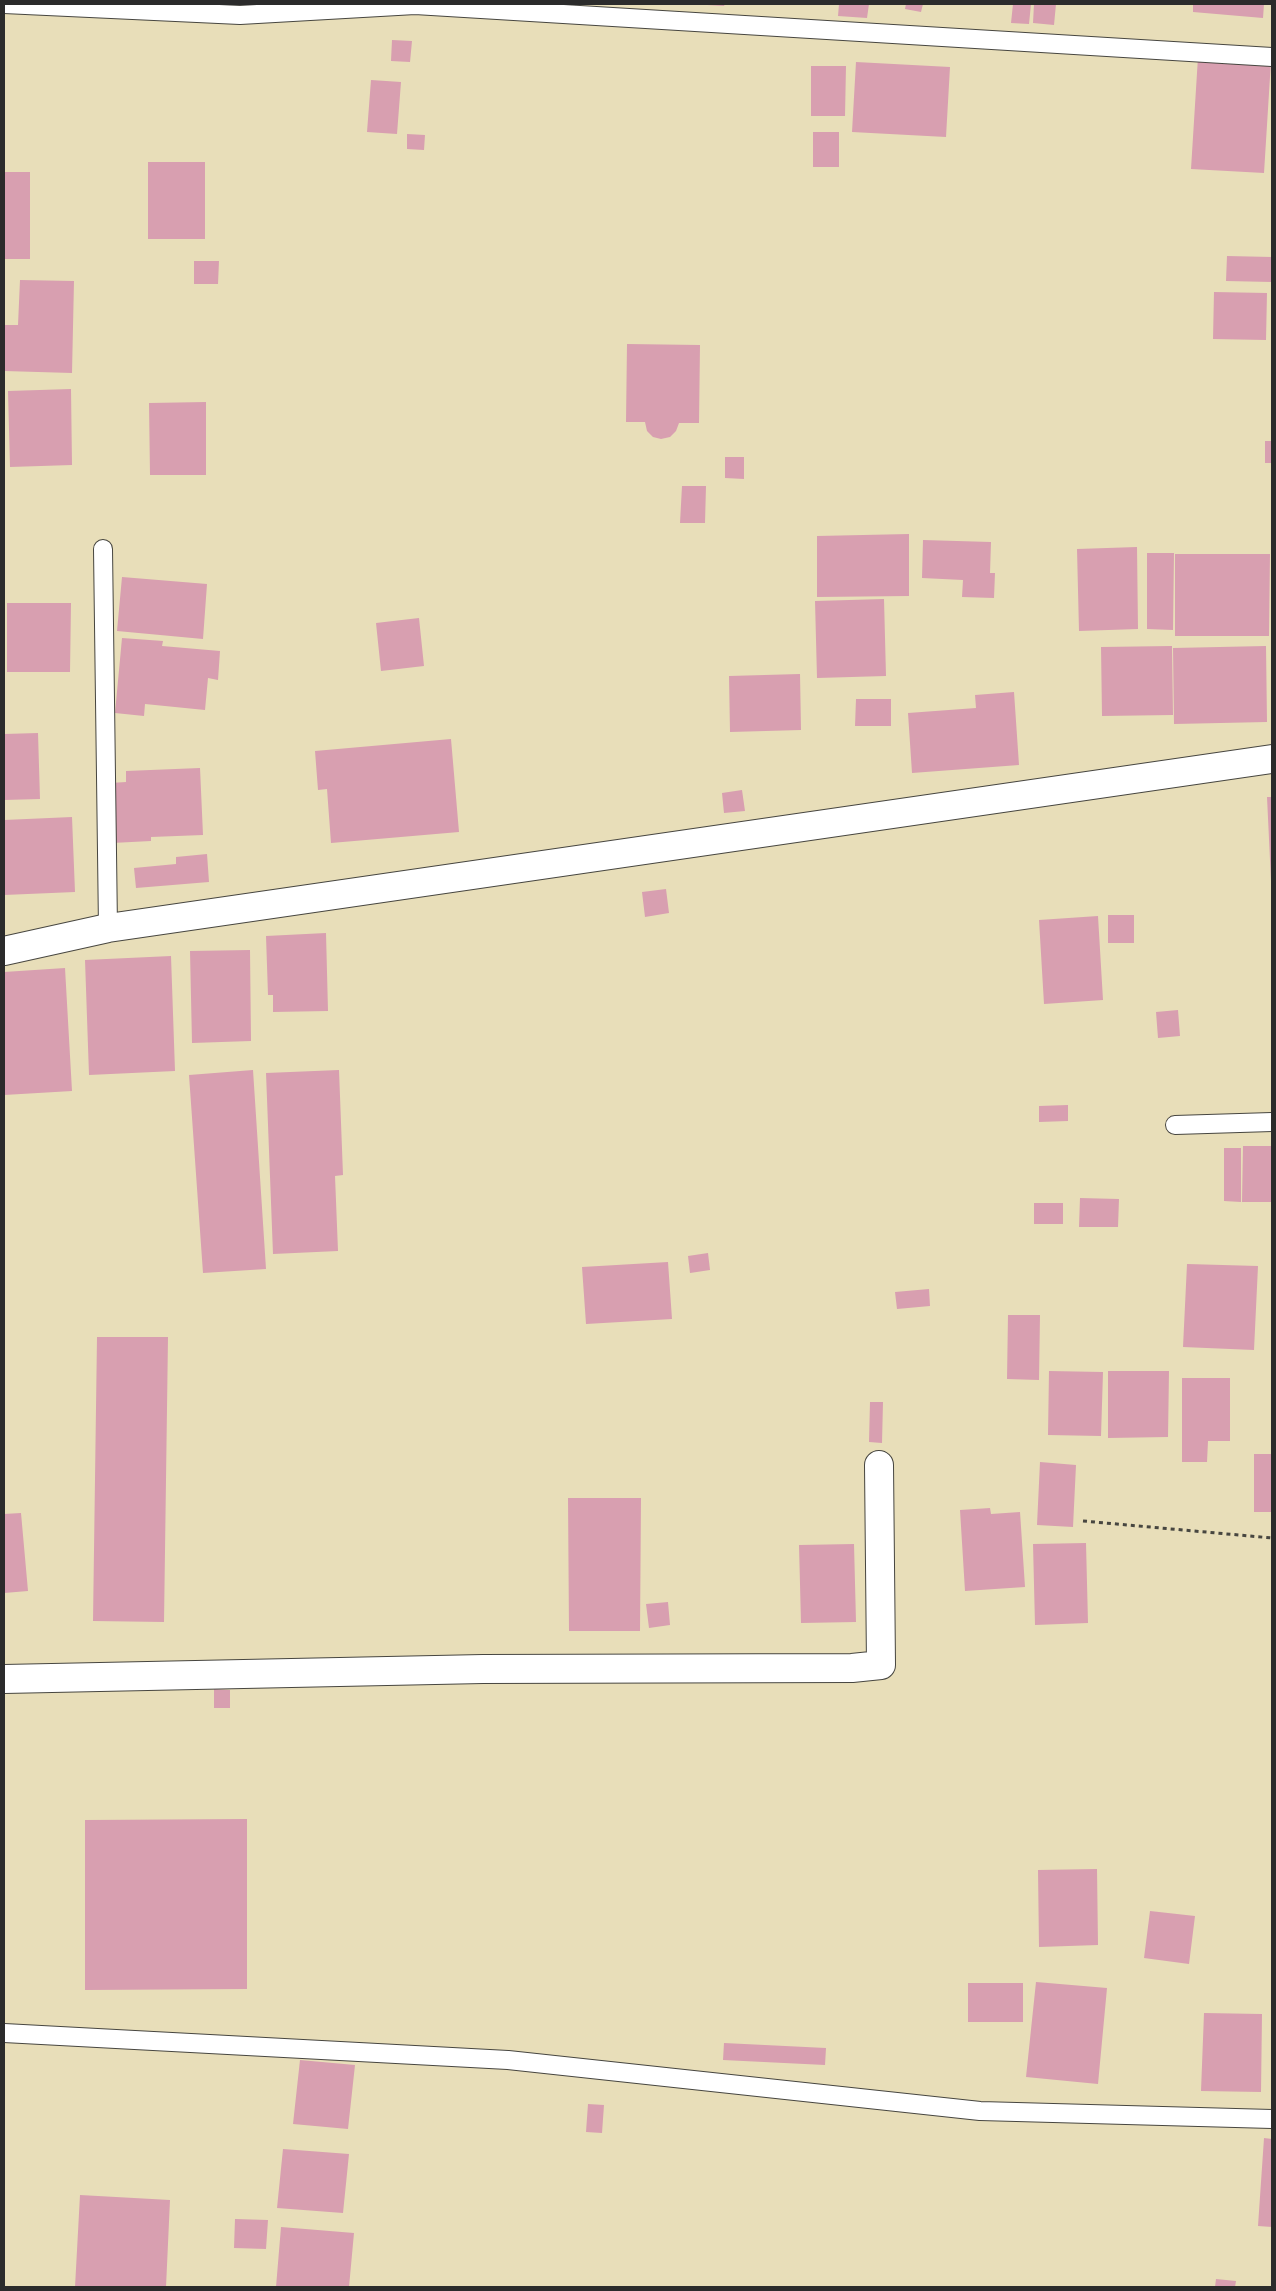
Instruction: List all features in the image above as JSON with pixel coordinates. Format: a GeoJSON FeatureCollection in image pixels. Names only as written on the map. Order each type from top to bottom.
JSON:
{"type":"FeatureCollection","features":[{"type":"Feature","properties":{"kind":"street"},"geometry":{"type":"LineString","coordinates":[[4,951],[108,928],[1272,759]]}},
{"type":"Feature","properties":{"kind":"street"},"geometry":{"type":"LineString","coordinates":[[4,1679],[473,1669],[852,1668],[881,1665],[879,1465]]}},
{"type":"Feature","properties":{"kind":"lane"},"geometry":{"type":"LineString","coordinates":[[4,4],[240,15],[415,6],[1272,57]]}},
{"type":"Feature","properties":{"kind":"lane"},"geometry":{"type":"LineString","coordinates":[[103,549],[108,928]]}},
{"type":"Feature","properties":{"kind":"lane"},"geometry":{"type":"LineString","coordinates":[[1175,1125],[1272,1122]]}},
{"type":"Feature","properties":{"kind":"lane"},"geometry":{"type":"LineString","coordinates":[[4,2034],[508,2060],[980,2111],[1272,2119]]}},
{"type":"Feature","properties":{"kind":"path"},"geometry":{"type":"LineString","coordinates":[[1083,1522],[1272,1538]]}},
{"type":"Feature","properties":{"kind":"building"},"geometry":{"type":"Polygon","coordinates":[[[707,4],[725,4],[724,6],[707,4]]]}},
{"type":"Feature","properties":{"kind":"building"},"geometry":{"type":"Polygon","coordinates":[[[839,4],[869,4],[867,18],[838,16],[839,4]]]}},
{"type":"Feature","properties":{"kind":"building"},"geometry":{"type":"Polygon","coordinates":[[[906,4],[923,4],[921,12],[905,9],[906,4]]]}},
{"type":"Feature","properties":{"kind":"building"},"geometry":{"type":"Polygon","coordinates":[[[1013,4],[1031,4],[1029,24],[1011,23],[1013,4]]]}},
{"type":"Feature","properties":{"kind":"building"},"geometry":{"type":"Polygon","coordinates":[[[1034,4],[1056,4],[1054,25],[1033,23],[1034,4]]]}},
{"type":"Feature","properties":{"kind":"building"},"geometry":{"type":"Polygon","coordinates":[[[1193,4],[1264,4],[1263,18],[1193,12],[1193,4]]]}},
{"type":"Feature","properties":{"kind":"building"},"geometry":{"type":"Polygon","coordinates":[[[392,40],[412,41],[410,62],[391,61],[392,40]]]}},
{"type":"Feature","properties":{"kind":"building"},"geometry":{"type":"Polygon","coordinates":[[[1198,57],[1271,61],[1264,173],[1191,169],[1198,57]]]}},
{"type":"Feature","properties":{"kind":"building"},"geometry":{"type":"Polygon","coordinates":[[[856,62],[950,67],[946,137],[852,132],[856,62]]]}},
{"type":"Feature","properties":{"kind":"building"},"geometry":{"type":"Polygon","coordinates":[[[811,66],[846,66],[845,116],[811,116],[811,66]]]}},
{"type":"Feature","properties":{"kind":"building"},"geometry":{"type":"Polygon","coordinates":[[[371,80],[401,82],[397,134],[367,132],[371,80]]]}},
{"type":"Feature","properties":{"kind":"building"},"geometry":{"type":"Polygon","coordinates":[[[813,132],[839,132],[839,167],[813,167],[813,132]]]}},
{"type":"Feature","properties":{"kind":"building"},"geometry":{"type":"Polygon","coordinates":[[[407,134],[425,135],[424,150],[407,149],[407,134]]]}},
{"type":"Feature","properties":{"kind":"building"},"geometry":{"type":"Polygon","coordinates":[[[148,162],[205,162],[205,239],[148,239],[148,162]]]}},
{"type":"Feature","properties":{"kind":"building"},"geometry":{"type":"Polygon","coordinates":[[[4,172],[30,172],[30,259],[4,259],[4,172]]]}},
{"type":"Feature","properties":{"kind":"building"},"geometry":{"type":"Polygon","coordinates":[[[1227,256],[1272,257],[1272,282],[1226,281],[1227,256]]]}},
{"type":"Feature","properties":{"kind":"building"},"geometry":{"type":"Polygon","coordinates":[[[194,261],[219,261],[218,284],[194,284],[194,261]]]}},
{"type":"Feature","properties":{"kind":"building"},"geometry":{"type":"Polygon","coordinates":[[[20,280],[74,281],[72,373],[4,371],[4,325],[18,325],[20,280]]]}},
{"type":"Feature","properties":{"kind":"building"},"geometry":{"type":"Polygon","coordinates":[[[1214,292],[1267,293],[1266,340],[1213,339],[1214,292]]]}},
{"type":"Feature","properties":{"kind":"building"},"geometry":{"type":"Polygon","coordinates":[[[627,344],[700,345],[699,423],[679,423],[676,431],[670,437],[661,439],[653,437],[647,431],[645,422],[626,422],[627,344]]]}},
{"type":"Feature","properties":{"kind":"building"},"geometry":{"type":"Polygon","coordinates":[[[71,389],[72,465],[10,467],[8,391],[71,389]]]}},
{"type":"Feature","properties":{"kind":"building"},"geometry":{"type":"Polygon","coordinates":[[[206,402],[206,475],[150,475],[149,403],[206,402]]]}},
{"type":"Feature","properties":{"kind":"building"},"geometry":{"type":"Polygon","coordinates":[[[1265,441],[1272,441],[1272,463],[1265,463],[1265,441]]]}},
{"type":"Feature","properties":{"kind":"building"},"geometry":{"type":"Polygon","coordinates":[[[725,457],[744,457],[744,479],[725,478],[725,457]]]}},
{"type":"Feature","properties":{"kind":"building"},"geometry":{"type":"Polygon","coordinates":[[[682,486],[706,486],[705,523],[680,523],[682,486]]]}},
{"type":"Feature","properties":{"kind":"building"},"geometry":{"type":"Polygon","coordinates":[[[909,534],[909,596],[817,597],[817,536],[909,534]]]}},
{"type":"Feature","properties":{"kind":"building"},"geometry":{"type":"Polygon","coordinates":[[[923,540],[991,542],[990,573],[995,573],[994,598],[962,597],[963,580],[922,578],[923,540]]]}},
{"type":"Feature","properties":{"kind":"building"},"geometry":{"type":"Polygon","coordinates":[[[1137,547],[1138,629],[1079,631],[1077,549],[1137,547]]]}},
{"type":"Feature","properties":{"kind":"building"},"geometry":{"type":"Polygon","coordinates":[[[1147,553],[1174,553],[1173,630],[1147,629],[1147,553]]]}},
{"type":"Feature","properties":{"kind":"building"},"geometry":{"type":"Polygon","coordinates":[[[1175,554],[1270,554],[1269,636],[1175,636],[1175,554]]]}},
{"type":"Feature","properties":{"kind":"building"},"geometry":{"type":"Polygon","coordinates":[[[122,577],[207,584],[203,639],[117,631],[122,577]]]}},
{"type":"Feature","properties":{"kind":"building"},"geometry":{"type":"Polygon","coordinates":[[[884,599],[886,676],[817,678],[815,601],[884,599]]]}},
{"type":"Feature","properties":{"kind":"building"},"geometry":{"type":"Polygon","coordinates":[[[7,603],[71,603],[70,672],[7,672],[7,603]]]}},
{"type":"Feature","properties":{"kind":"building"},"geometry":{"type":"Polygon","coordinates":[[[419,618],[424,666],[381,671],[376,623],[419,618]]]}},
{"type":"Feature","properties":{"kind":"building"},"geometry":{"type":"Polygon","coordinates":[[[122,638],[163,641],[162,646],[220,651],[218,680],[208,678],[205,710],[145,704],[144,716],[115,713],[122,638]]]}},
{"type":"Feature","properties":{"kind":"building"},"geometry":{"type":"Polygon","coordinates":[[[1172,646],[1173,715],[1102,716],[1101,647],[1172,646]]]}},
{"type":"Feature","properties":{"kind":"building"},"geometry":{"type":"Polygon","coordinates":[[[1266,646],[1267,722],[1174,724],[1173,648],[1266,646]]]}},
{"type":"Feature","properties":{"kind":"building"},"geometry":{"type":"Polygon","coordinates":[[[800,674],[801,730],[730,732],[729,676],[800,674]]]}},
{"type":"Feature","properties":{"kind":"building"},"geometry":{"type":"Polygon","coordinates":[[[1014,692],[1019,765],[912,773],[908,713],[976,708],[975,695],[1014,692]]]}},
{"type":"Feature","properties":{"kind":"building"},"geometry":{"type":"Polygon","coordinates":[[[856,699],[891,699],[891,726],[855,726],[856,699]]]}},
{"type":"Feature","properties":{"kind":"building"},"geometry":{"type":"Polygon","coordinates":[[[38,733],[40,799],[4,800],[4,734],[38,733]]]}},
{"type":"Feature","properties":{"kind":"building"},"geometry":{"type":"Polygon","coordinates":[[[451,739],[459,832],[331,843],[327,789],[318,790],[315,751],[451,739]]]}},
{"type":"Feature","properties":{"kind":"building"},"geometry":{"type":"Polygon","coordinates":[[[200,768],[203,835],[151,837],[151,841],[112,843],[110,783],[126,782],[126,771],[200,768]]]}},
{"type":"Feature","properties":{"kind":"building"},"geometry":{"type":"Polygon","coordinates":[[[742,790],[745,811],[724,813],[722,793],[742,790]]]}},
{"type":"Feature","properties":{"kind":"building"},"geometry":{"type":"Polygon","coordinates":[[[1267,797],[1272,797],[1272,881],[1271,881],[1267,797]]]}},
{"type":"Feature","properties":{"kind":"building"},"geometry":{"type":"Polygon","coordinates":[[[72,817],[75,892],[4,895],[4,820],[72,817]]]}},
{"type":"Feature","properties":{"kind":"building"},"geometry":{"type":"Polygon","coordinates":[[[207,854],[209,882],[136,888],[134,868],[176,864],[176,857],[207,854]]]}},
{"type":"Feature","properties":{"kind":"building"},"geometry":{"type":"Polygon","coordinates":[[[666,889],[669,913],[645,917],[642,892],[666,889]]]}},
{"type":"Feature","properties":{"kind":"building"},"geometry":{"type":"Polygon","coordinates":[[[1108,915],[1134,915],[1134,943],[1108,943],[1108,915]]]}},
{"type":"Feature","properties":{"kind":"building"},"geometry":{"type":"Polygon","coordinates":[[[1098,916],[1103,1000],[1044,1004],[1039,920],[1098,916]]]}},
{"type":"Feature","properties":{"kind":"building"},"geometry":{"type":"Polygon","coordinates":[[[326,933],[328,1011],[273,1012],[273,995],[268,995],[266,936],[326,933]]]}},
{"type":"Feature","properties":{"kind":"building"},"geometry":{"type":"Polygon","coordinates":[[[250,950],[251,1041],[192,1043],[190,951],[250,950]]]}},
{"type":"Feature","properties":{"kind":"building"},"geometry":{"type":"Polygon","coordinates":[[[171,956],[175,1071],[89,1075],[85,960],[171,956]]]}},
{"type":"Feature","properties":{"kind":"building"},"geometry":{"type":"Polygon","coordinates":[[[65,968],[72,1091],[4,1095],[4,972],[65,968]]]}},
{"type":"Feature","properties":{"kind":"building"},"geometry":{"type":"Polygon","coordinates":[[[1178,1010],[1180,1036],[1158,1038],[1156,1012],[1178,1010]]]}},
{"type":"Feature","properties":{"kind":"building"},"geometry":{"type":"Polygon","coordinates":[[[253,1070],[266,1269],[203,1273],[189,1075],[253,1070]]]}},
{"type":"Feature","properties":{"kind":"building"},"geometry":{"type":"Polygon","coordinates":[[[339,1070],[343,1175],[335,1176],[338,1251],[273,1254],[266,1073],[339,1070]]]}},
{"type":"Feature","properties":{"kind":"building"},"geometry":{"type":"Polygon","coordinates":[[[1068,1105],[1068,1121],[1039,1122],[1039,1106],[1068,1105]]]}},
{"type":"Feature","properties":{"kind":"building"},"geometry":{"type":"Polygon","coordinates":[[[1243,1146],[1272,1146],[1272,1202],[1242,1202],[1243,1146]]]}},
{"type":"Feature","properties":{"kind":"building"},"geometry":{"type":"Polygon","coordinates":[[[1224,1148],[1241,1148],[1241,1202],[1224,1201],[1224,1148]]]}},
{"type":"Feature","properties":{"kind":"building"},"geometry":{"type":"Polygon","coordinates":[[[1080,1198],[1119,1199],[1118,1227],[1079,1227],[1080,1198]]]}},
{"type":"Feature","properties":{"kind":"building"},"geometry":{"type":"Polygon","coordinates":[[[1034,1203],[1063,1203],[1063,1224],[1034,1224],[1034,1203]]]}},
{"type":"Feature","properties":{"kind":"building"},"geometry":{"type":"Polygon","coordinates":[[[708,1253],[710,1270],[690,1273],[688,1256],[708,1253]]]}},
{"type":"Feature","properties":{"kind":"building"},"geometry":{"type":"Polygon","coordinates":[[[668,1262],[672,1319],[586,1324],[582,1267],[668,1262]]]}},
{"type":"Feature","properties":{"kind":"building"},"geometry":{"type":"Polygon","coordinates":[[[1187,1264],[1258,1266],[1254,1350],[1183,1347],[1187,1264]]]}},
{"type":"Feature","properties":{"kind":"building"},"geometry":{"type":"Polygon","coordinates":[[[929,1289],[930,1306],[897,1309],[895,1292],[929,1289]]]}},
{"type":"Feature","properties":{"kind":"building"},"geometry":{"type":"Polygon","coordinates":[[[1008,1315],[1040,1315],[1039,1380],[1007,1379],[1008,1315]]]}},
{"type":"Feature","properties":{"kind":"building"},"geometry":{"type":"Polygon","coordinates":[[[97,1337],[168,1337],[164,1622],[93,1621],[97,1337]]]}},
{"type":"Feature","properties":{"kind":"building"},"geometry":{"type":"Polygon","coordinates":[[[1049,1371],[1103,1372],[1101,1436],[1048,1435],[1049,1371]]]}},
{"type":"Feature","properties":{"kind":"building"},"geometry":{"type":"Polygon","coordinates":[[[1108,1371],[1169,1371],[1168,1437],[1108,1438],[1108,1371]]]}},
{"type":"Feature","properties":{"kind":"building"},"geometry":{"type":"Polygon","coordinates":[[[1182,1378],[1230,1378],[1230,1441],[1208,1441],[1207,1462],[1182,1462],[1182,1378]]]}},
{"type":"Feature","properties":{"kind":"building"},"geometry":{"type":"Polygon","coordinates":[[[870,1402],[883,1402],[882,1443],[869,1442],[870,1402]]]}},
{"type":"Feature","properties":{"kind":"building"},"geometry":{"type":"Polygon","coordinates":[[[1254,1454],[1272,1454],[1272,1512],[1254,1512],[1254,1454]]]}},
{"type":"Feature","properties":{"kind":"building"},"geometry":{"type":"Polygon","coordinates":[[[1040,1462],[1076,1465],[1073,1527],[1037,1525],[1040,1462]]]}},
{"type":"Feature","properties":{"kind":"building"},"geometry":{"type":"Polygon","coordinates":[[[568,1498],[641,1498],[640,1631],[569,1631],[568,1498]]]}},
{"type":"Feature","properties":{"kind":"building"},"geometry":{"type":"Polygon","coordinates":[[[990,1508],[991,1514],[1020,1512],[1025,1587],[965,1591],[960,1510],[990,1508]]]}},
{"type":"Feature","properties":{"kind":"building"},"geometry":{"type":"Polygon","coordinates":[[[21,1513],[28,1591],[4,1593],[4,1514],[21,1513]]]}},
{"type":"Feature","properties":{"kind":"building"},"geometry":{"type":"Polygon","coordinates":[[[1086,1543],[1088,1623],[1035,1625],[1033,1544],[1086,1543]]]}},
{"type":"Feature","properties":{"kind":"building"},"geometry":{"type":"Polygon","coordinates":[[[854,1544],[856,1622],[801,1623],[799,1545],[854,1544]]]}},
{"type":"Feature","properties":{"kind":"building"},"geometry":{"type":"Polygon","coordinates":[[[668,1602],[670,1625],[649,1628],[646,1604],[668,1602]]]}},
{"type":"Feature","properties":{"kind":"building"},"geometry":{"type":"Polygon","coordinates":[[[214,1689],[230,1690],[230,1708],[214,1708],[214,1689]]]}},
{"type":"Feature","properties":{"kind":"building"},"geometry":{"type":"Polygon","coordinates":[[[247,1819],[247,1989],[85,1990],[85,1820],[247,1819]]]}},
{"type":"Feature","properties":{"kind":"building"},"geometry":{"type":"Polygon","coordinates":[[[1097,1869],[1098,1945],[1039,1947],[1038,1870],[1097,1869]]]}},
{"type":"Feature","properties":{"kind":"building"},"geometry":{"type":"Polygon","coordinates":[[[1150,1911],[1195,1916],[1189,1964],[1144,1958],[1150,1911]]]}},
{"type":"Feature","properties":{"kind":"building"},"geometry":{"type":"Polygon","coordinates":[[[1036,1982],[1107,1988],[1098,2084],[1026,2077],[1036,1982]]]}},
{"type":"Feature","properties":{"kind":"building"},"geometry":{"type":"Polygon","coordinates":[[[968,1983],[1023,1983],[1023,2022],[968,2022],[968,1983]]]}},
{"type":"Feature","properties":{"kind":"building"},"geometry":{"type":"Polygon","coordinates":[[[1204,2013],[1262,2014],[1261,2092],[1201,2091],[1204,2013]]]}},
{"type":"Feature","properties":{"kind":"building"},"geometry":{"type":"Polygon","coordinates":[[[724,2043],[826,2048],[825,2065],[723,2060],[724,2043]]]}},
{"type":"Feature","properties":{"kind":"building"},"geometry":{"type":"Polygon","coordinates":[[[300,2060],[355,2065],[348,2129],[293,2124],[300,2060]]]}},
{"type":"Feature","properties":{"kind":"building"},"geometry":{"type":"Polygon","coordinates":[[[588,2104],[604,2105],[602,2133],[586,2132],[588,2104]]]}},
{"type":"Feature","properties":{"kind":"building"},"geometry":{"type":"Polygon","coordinates":[[[1264,2138],[1272,2139],[1272,2227],[1258,2226],[1264,2138]]]}},
{"type":"Feature","properties":{"kind":"building"},"geometry":{"type":"Polygon","coordinates":[[[283,2149],[349,2154],[343,2213],[277,2208],[283,2149]]]}},
{"type":"Feature","properties":{"kind":"building"},"geometry":{"type":"Polygon","coordinates":[[[80,2195],[170,2200],[166,2287],[75,2287],[80,2195]]]}},
{"type":"Feature","properties":{"kind":"building"},"geometry":{"type":"Polygon","coordinates":[[[235,2219],[268,2220],[266,2249],[234,2248],[235,2219]]]}},
{"type":"Feature","properties":{"kind":"building"},"geometry":{"type":"Polygon","coordinates":[[[281,2227],[354,2233],[349,2287],[276,2287],[281,2227]]]}},
{"type":"Feature","properties":{"kind":"building"},"geometry":{"type":"Polygon","coordinates":[[[1216,2279],[1236,2281],[1235,2287],[1215,2287],[1216,2279]]]}}]}
